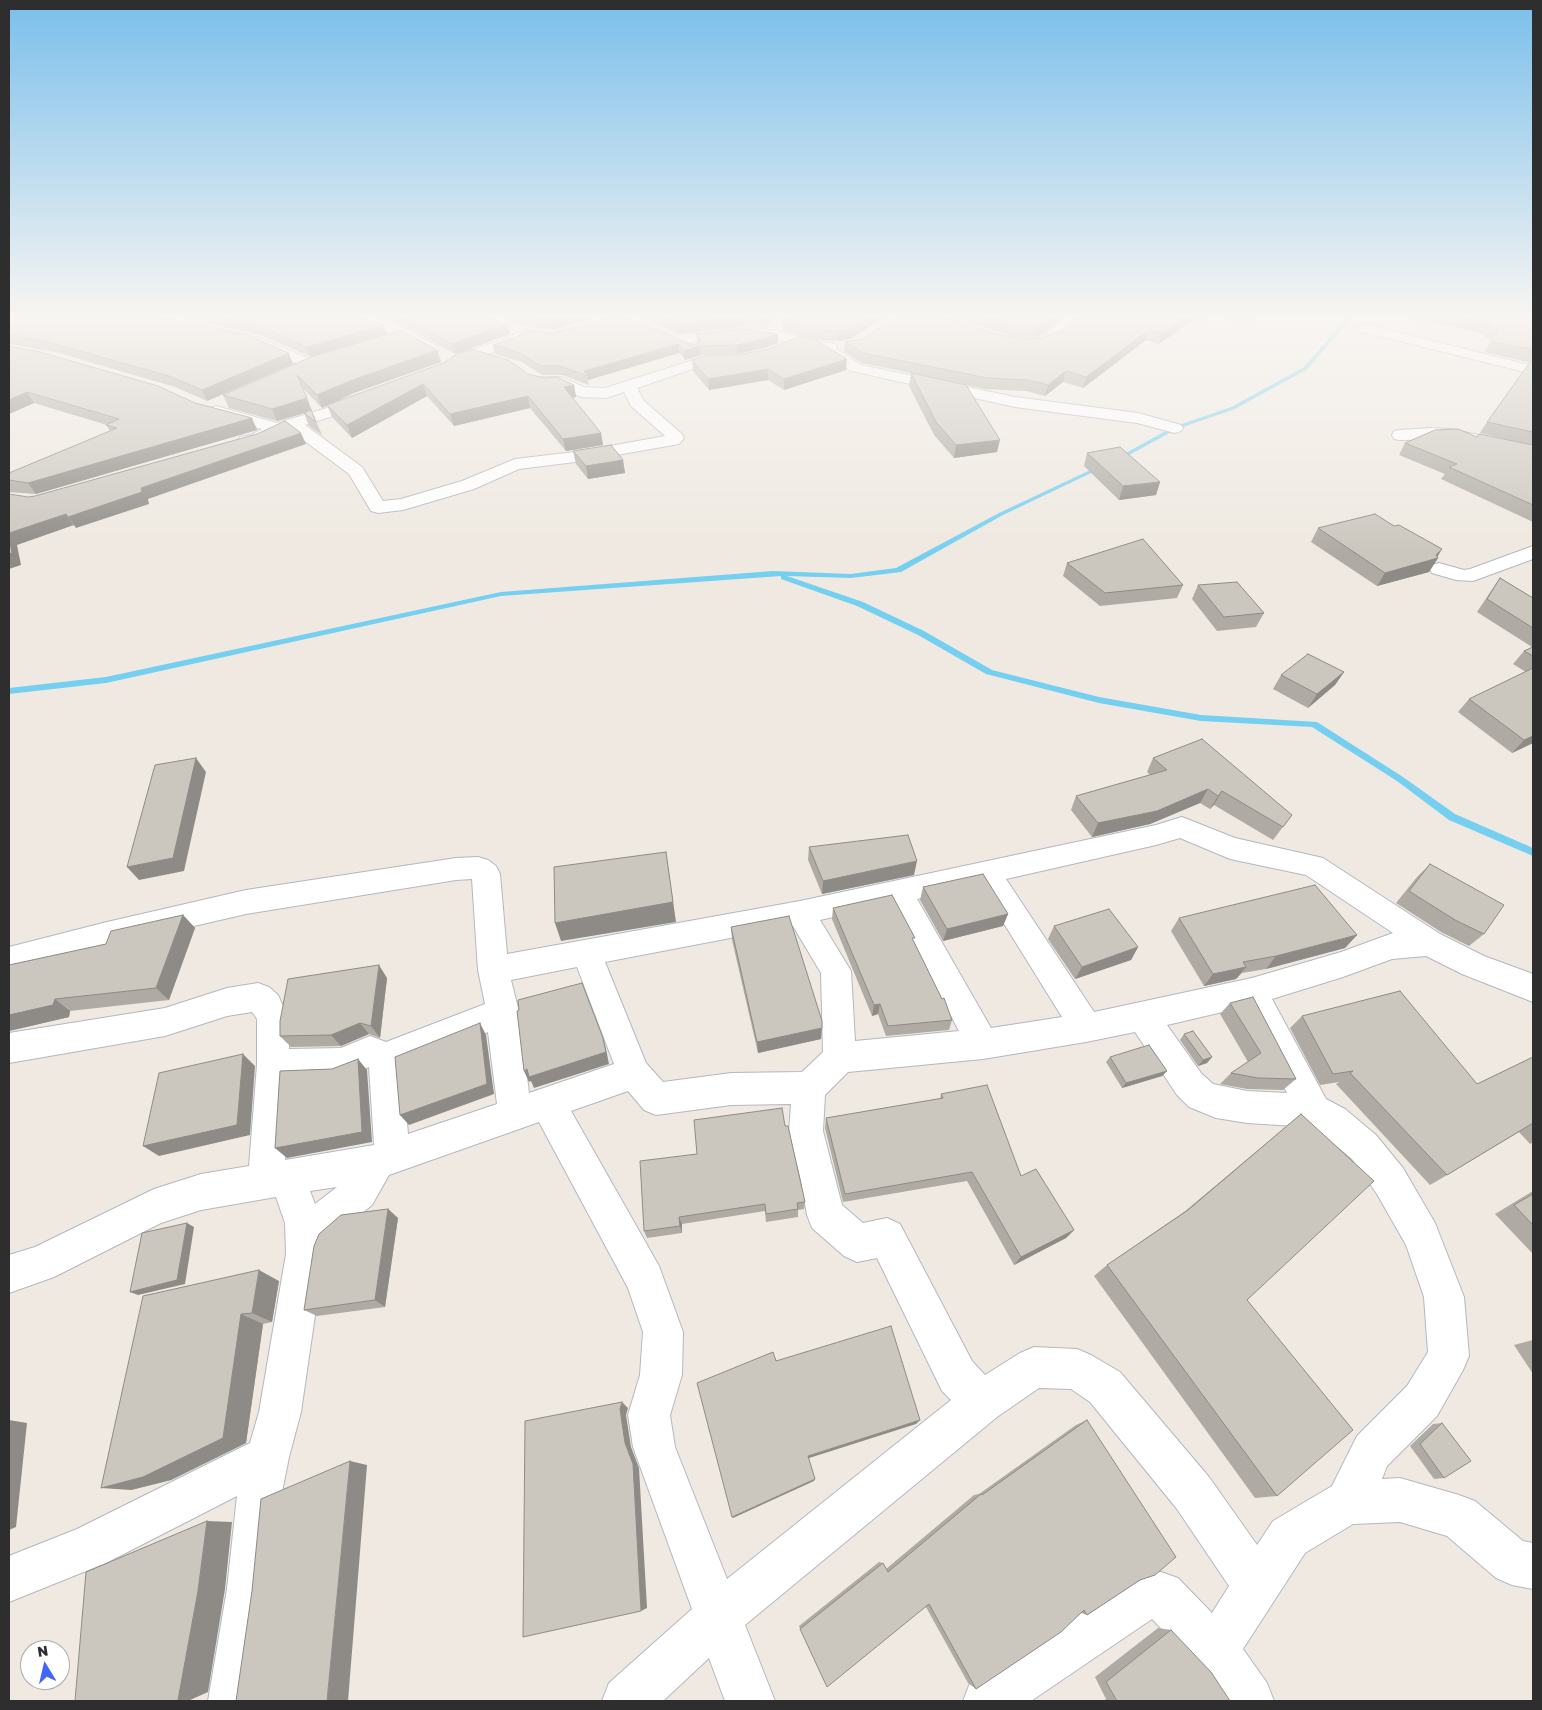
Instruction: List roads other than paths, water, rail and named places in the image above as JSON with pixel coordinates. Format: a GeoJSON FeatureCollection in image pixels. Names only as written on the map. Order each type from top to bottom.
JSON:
{"type":"FeatureCollection","features":[{"type":"Feature","properties":{"kind":"street"},"geometry":{"type":"LineString","coordinates":[[228,447],[256,439],[276,428],[330,412],[373,395]]}},
{"type":"Feature","properties":{"kind":"street"},"geometry":{"type":"LineString","coordinates":[[294,424],[356,471],[378,507],[403,504],[468,485],[515,464],[583,456],[674,440],[676,438],[637,402],[633,395]]}},
{"type":"Feature","properties":{"kind":"street"},"geometry":{"type":"LineString","coordinates":[[981,395],[1015,402],[1138,418],[1175,428]]}},
{"type":"Feature","properties":{"kind":"street"},"geometry":{"type":"LineString","coordinates":[[231,398],[203,408],[246,418],[276,428]]}},
{"type":"Feature","properties":{"kind":"street"},"geometry":{"type":"LineString","coordinates":[[1400,435],[1451,434],[1533,452]]}},
{"type":"Feature","properties":{"kind":"street"},"geometry":{"type":"LineString","coordinates":[[1439,570],[1463,576],[1473,575],[1533,552]]}},
{"type":"Feature","properties":{"kind":"street"},"geometry":{"type":"LineString","coordinates":[[493,970],[800,914],[1156,835],[1182,827],[1230,848],[1314,866],[1429,943],[1473,965],[1531,982]]}},
{"type":"Feature","properties":{"kind":"street"},"geometry":{"type":"LineString","coordinates":[[9,960],[107,934],[246,902],[456,869],[478,868],[486,874],[493,970],[503,1012],[506,1052],[532,1108],[645,1280],[663,1332],[661,1375],[649,1415],[654,1447],[750,1701]]}},
{"type":"Feature","properties":{"kind":"street"},"geometry":{"type":"LineString","coordinates":[[987,872],[1086,1028]]}},
{"type":"Feature","properties":{"kind":"street"},"geometry":{"type":"LineString","coordinates":[[899,892],[983,1044]]}},
{"type":"Feature","properties":{"kind":"street"},"geometry":{"type":"LineString","coordinates":[[800,914],[836,970],[840,1058]]}},
{"type":"Feature","properties":{"kind":"street"},"geometry":{"type":"LineString","coordinates":[[982,1402],[957,1376],[888,1237],[857,1243],[825,1215],[819,1181],[806,1131],[809,1088],[840,1058],[983,1044],[1086,1028],[1252,992],[1343,964],[1391,946],[1429,943]]}},
{"type":"Feature","properties":{"kind":"street"},"geometry":{"type":"LineString","coordinates":[[586,953],[634,1073],[656,1099],[731,1089],[809,1088]]}},
{"type":"Feature","properties":{"kind":"street"},"geometry":{"type":"LineString","coordinates":[[1252,992],[1314,1111]]}},
{"type":"Feature","properties":{"kind":"street"},"geometry":{"type":"LineString","coordinates":[[9,1048],[165,1022],[227,1002],[258,997],[267,1004],[273,1018],[277,1181],[304,1223],[305,1254],[280,1412],[267,1457],[259,1497],[250,1588],[233,1701]]}},
{"type":"Feature","properties":{"kind":"street"},"geometry":{"type":"LineString","coordinates":[[273,1065],[342,1063],[370,1051],[385,1058],[503,1012]]}},
{"type":"Feature","properties":{"kind":"street"},"geometry":{"type":"LineString","coordinates":[[1142,1016],[1189,1084],[1200,1096],[1216,1102],[1247,1107],[1314,1111],[1333,1121],[1364,1147],[1390,1181],[1422,1236],[1444,1298],[1449,1356],[1422,1401],[1372,1451],[1348,1502]]}},
{"type":"Feature","properties":{"kind":"street"},"geometry":{"type":"LineString","coordinates":[[305,1254],[316,1228],[359,1192],[384,1160],[385,1058]]}},
{"type":"Feature","properties":{"kind":"street"},"geometry":{"type":"LineString","coordinates":[[9,1274],[41,1264],[154,1207],[201,1192],[277,1181],[384,1160],[634,1073]]}},
{"type":"Feature","properties":{"kind":"street"},"geometry":{"type":"LineString","coordinates":[[627,1701],[719,1616],[982,1402],[1034,1367],[1077,1369],[1105,1387],[1193,1493],[1257,1586]]}},
{"type":"Feature","properties":{"kind":"street"},"geometry":{"type":"LineString","coordinates":[[9,1579],[90,1547],[267,1457]]}},
{"type":"Feature","properties":{"kind":"street"},"geometry":{"type":"LineString","coordinates":[[1215,1650],[1289,1537],[1348,1502],[1400,1500],[1459,1517],[1512,1562],[1533,1566]]}},
{"type":"Feature","properties":{"kind":"street"},"geometry":{"type":"LineString","coordinates":[[988,1701],[1144,1597],[1161,1594],[1215,1650],[1249,1701]]}},
{"type":"Feature","properties":{"kind":"waterway"},"geometry":{"type":"LineString","coordinates":[[1116,460],[1175,428],[1233,408],[1257,395]]}},
{"type":"Feature","properties":{"kind":"waterway"},"geometry":{"type":"LineString","coordinates":[[9,691],[106,680],[501,594],[773,573],[851,576],[898,570],[1001,514],[1103,466]]}},
{"type":"Feature","properties":{"kind":"waterway"},"geometry":{"type":"LineString","coordinates":[[784,577],[860,604],[921,633],[989,672],[1099,700],[1201,718],[1314,724],[1400,779],[1452,817],[1533,852]]}}]}
